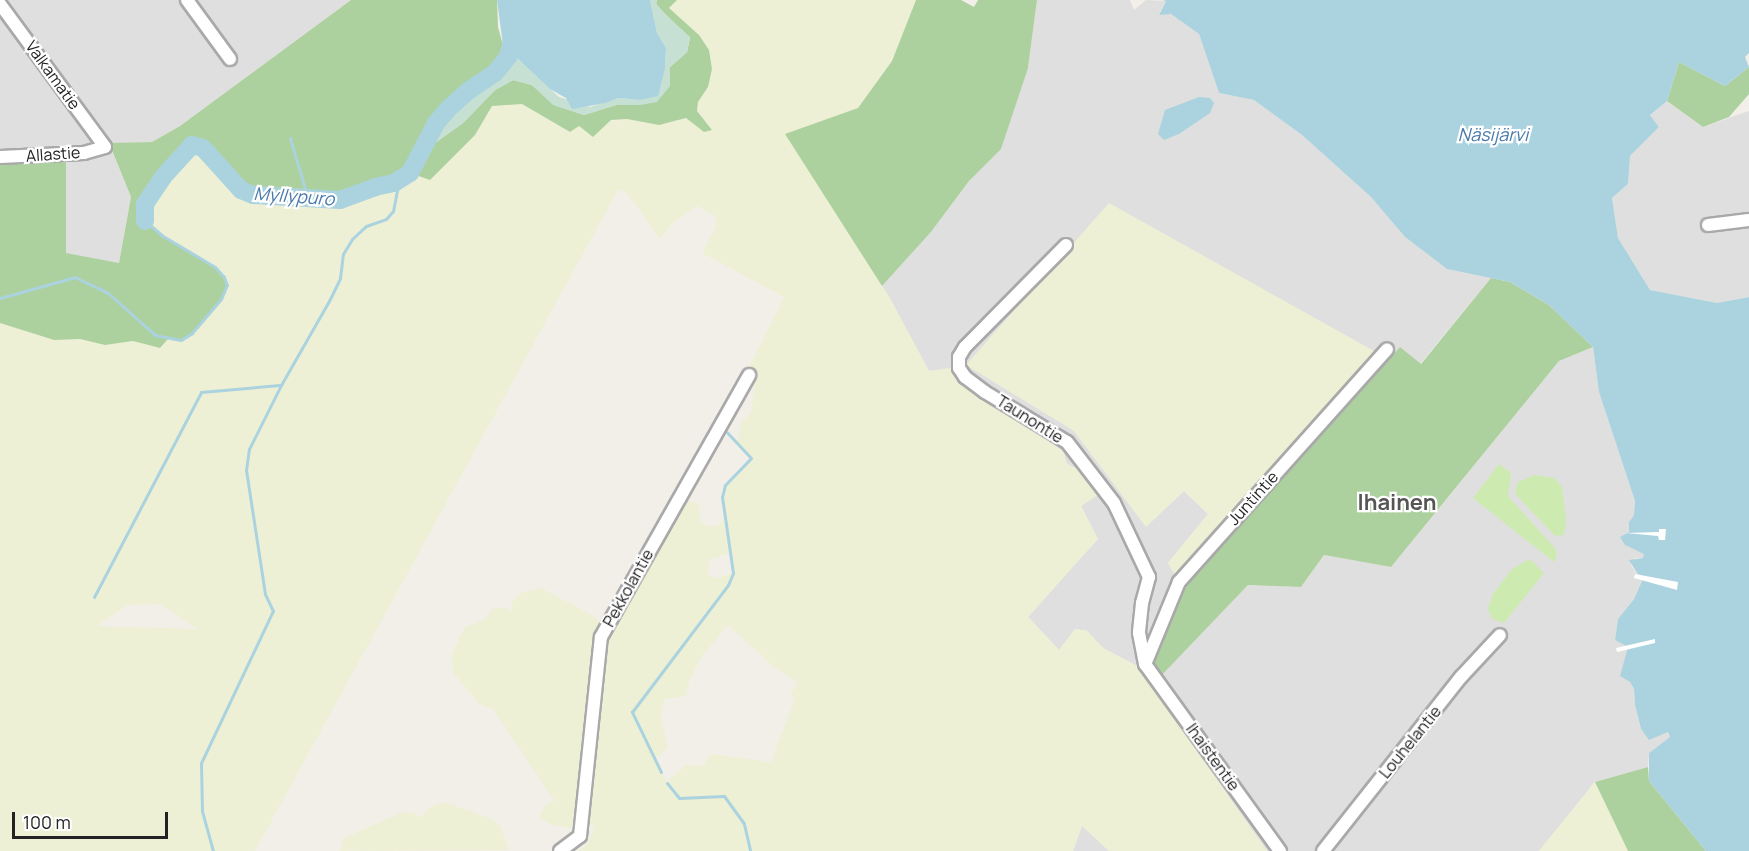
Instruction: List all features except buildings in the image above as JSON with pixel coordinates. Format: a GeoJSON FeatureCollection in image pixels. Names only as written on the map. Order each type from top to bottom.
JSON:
{"type":"FeatureCollection","features":[{"type":"Feature","properties":{"kind":"street"},"geometry":{"type":"LineString","coordinates":[[187,0],[230,59]]}},
{"type":"Feature","properties":{"kind":"street","name":"Valkamatie"},"geometry":{"type":"LineString","coordinates":[[0,4],[105,147]]}},
{"type":"Feature","properties":{"kind":"street","name":"Allastie"},"geometry":{"type":"LineString","coordinates":[[0,157],[84,153],[105,147]]}},
{"type":"Feature","properties":{"kind":"street"},"geometry":{"type":"LineString","coordinates":[[1708,225],[1749,220]]}},
{"type":"Feature","properties":{"kind":"street","name":"Taunontie"},"geometry":{"type":"LineString","coordinates":[[1066,245],[965,346],[959,357],[959,368],[965,377],[985,392],[1067,442],[1114,503],[1149,577],[1142,603],[1139,633],[1145,664]]}},
{"type":"Feature","properties":{"kind":"street","name":"Juntintie"},"geometry":{"type":"LineString","coordinates":[[1145,664],[1179,582],[1387,349]]}},
{"type":"Feature","properties":{"kind":"street","name":"Pekkolantie"},"geometry":{"type":"LineString","coordinates":[[560,851],[580,836],[601,637],[749,375]]}},
{"type":"Feature","properties":{"kind":"street","name":"Louhelantie"},"geometry":{"type":"LineString","coordinates":[[1323,851],[1461,677],[1500,634]]}},
{"type":"Feature","properties":{"kind":"street","name":"Ihaistentie"},"geometry":{"type":"LineString","coordinates":[[1145,664],[1280,851]]}},
{"type":"Feature","properties":{"kind":"shaded area"},"geometry":{"type":"Polygon","coordinates":[[[0,0],[351,0],[180,126],[152,142],[109,144],[131,197],[119,263],[66,254],[66,161],[0,165],[0,0]]]}},
{"type":"Feature","properties":{"kind":"shaded area"},"geometry":{"type":"Polygon","coordinates":[[[1037,0],[1130,0],[1134,10],[1146,0],[1166,1],[1159,14],[1171,14],[1199,34],[1219,93],[1254,100],[1302,135],[1371,197],[1405,237],[1447,269],[1491,278],[1420,364],[1400,347],[1161,676],[1248,585],[1301,587],[1324,555],[1391,567],[1559,361],[1593,347],[1599,392],[1635,501],[1634,515],[1629,522],[1629,532],[1621,537],[1630,547],[1645,554],[1643,558],[1635,558],[1631,565],[1642,581],[1634,599],[1618,619],[1615,640],[1628,647],[1630,682],[1634,689],[1641,729],[1649,739],[1668,732],[1670,737],[1649,753],[1648,767],[1595,782],[1539,851],[1267,851],[1137,666],[1103,648],[1087,631],[1075,629],[1059,650],[1028,617],[1097,539],[1081,506],[1098,494],[1080,470],[1067,464],[1063,451],[957,383],[950,369],[929,371],[882,286],[931,232],[969,181],[1028,68],[1037,0]],[[1374,351],[1074,431],[1146,526],[1184,491],[1208,514],[1168,563],[1175,574],[1374,351]]]}},
{"type":"Feature","properties":{"kind":"shaded area"},"geometry":{"type":"Polygon","coordinates":[[[1667,101],[1703,127],[1749,111],[1749,297],[1717,303],[1650,290],[1618,238],[1612,198],[1628,184],[1630,156],[1659,127],[1650,115],[1667,101]]]}},
{"type":"Feature","properties":{"kind":"shaded area"},"geometry":{"type":"Polygon","coordinates":[[[1082,825],[1109,851],[1073,851],[1082,825]]]}},
{"type":"Feature","properties":{"kind":"green space"},"geometry":{"type":"Polygon","coordinates":[[[351,0],[497,0],[498,27],[503,45],[510,52],[508,57],[495,73],[468,91],[436,123],[411,171],[425,163],[435,143],[463,123],[495,90],[513,80],[532,85],[554,105],[584,115],[616,105],[640,105],[670,86],[670,67],[687,52],[690,38],[656,4],[657,0],[677,0],[669,8],[699,35],[709,50],[712,69],[708,87],[698,102],[697,111],[712,130],[704,132],[686,118],[659,125],[627,119],[611,120],[593,137],[579,126],[570,132],[522,104],[492,106],[475,135],[430,180],[410,173],[394,183],[375,187],[340,200],[253,195],[241,190],[203,148],[191,145],[163,177],[145,203],[145,221],[163,236],[215,267],[224,277],[227,285],[221,299],[192,333],[181,340],[168,339],[160,348],[133,341],[105,345],[80,339],[54,340],[0,323],[0,165],[66,161],[66,253],[119,263],[131,197],[109,143],[152,142],[180,126],[351,0]]]}},
{"type":"Feature","properties":{"kind":"green space"},"geometry":{"type":"Polygon","coordinates":[[[650,0],[657,0],[656,4],[690,37],[687,52],[670,67],[670,86],[657,102],[616,105],[584,115],[553,105],[532,85],[513,80],[495,90],[463,123],[435,143],[425,163],[410,173],[436,123],[468,91],[495,73],[510,52],[559,97],[590,107],[618,98],[640,100],[665,68],[666,48],[657,33],[650,0]]]}},
{"type":"Feature","properties":{"kind":"green space"},"geometry":{"type":"Polygon","coordinates":[[[677,0],[916,0],[892,61],[858,108],[786,135],[890,298],[929,371],[950,368],[958,383],[1063,451],[1067,464],[1080,470],[1098,495],[1081,506],[1098,539],[1028,617],[1059,650],[1075,629],[1087,631],[1103,648],[1137,666],[1267,851],[1109,851],[1082,826],[1073,851],[578,851],[588,844],[595,824],[570,828],[551,824],[539,817],[544,807],[554,800],[493,709],[479,704],[453,673],[451,657],[464,628],[485,619],[492,609],[504,607],[511,612],[512,602],[520,593],[541,588],[592,615],[610,631],[687,501],[699,504],[700,520],[708,526],[718,526],[725,517],[722,497],[725,485],[751,458],[737,443],[741,422],[751,413],[756,378],[748,369],[784,297],[702,253],[715,228],[717,217],[697,206],[673,223],[660,239],[626,192],[618,190],[255,851],[0,851],[0,323],[54,340],[80,339],[105,345],[133,341],[160,348],[168,339],[181,340],[192,333],[200,324],[186,250],[145,221],[145,204],[163,177],[192,145],[203,148],[241,190],[253,195],[340,200],[375,187],[394,183],[475,135],[492,106],[522,104],[569,132],[579,126],[627,119],[659,125],[686,118],[711,129],[697,111],[698,102],[708,87],[699,35],[669,8],[677,0]],[[730,553],[709,560],[708,575],[717,578],[732,573],[730,553]],[[161,604],[128,605],[97,626],[197,629],[161,604]],[[728,625],[701,658],[690,679],[685,696],[665,699],[661,715],[668,748],[655,759],[667,782],[685,765],[703,766],[710,754],[771,762],[794,701],[791,694],[797,682],[776,669],[728,625]]]}},
{"type":"Feature","properties":{"kind":"green space"},"geometry":{"type":"Polygon","coordinates":[[[916,0],[961,0],[974,7],[978,0],[1037,0],[1028,68],[1001,149],[969,181],[931,232],[882,286],[785,134],[858,108],[892,61],[916,0]]]}},
{"type":"Feature","properties":{"kind":"green space"},"geometry":{"type":"Polygon","coordinates":[[[1679,62],[1725,86],[1749,67],[1749,94],[1729,117],[1703,127],[1667,101],[1679,62]]]}},
{"type":"Feature","properties":{"kind":"green space"},"geometry":{"type":"Polygon","coordinates":[[[1109,203],[1374,351],[1175,575],[1168,563],[1208,514],[1184,491],[1146,527],[1074,431],[966,365],[1109,203]]]}},
{"type":"Feature","properties":{"kind":"green space"},"geometry":{"type":"Polygon","coordinates":[[[1491,278],[1510,282],[1549,305],[1593,347],[1559,361],[1391,567],[1324,555],[1301,587],[1248,585],[1161,676],[1152,660],[1182,588],[1400,347],[1421,364],[1491,278]]]}},
{"type":"Feature","properties":{"kind":"green space"},"geometry":{"type":"Polygon","coordinates":[[[1499,464],[1511,473],[1508,496],[1555,548],[1557,555],[1554,562],[1473,498],[1499,464]]]}},
{"type":"Feature","properties":{"kind":"green space"},"geometry":{"type":"Polygon","coordinates":[[[1535,475],[1554,478],[1562,487],[1566,520],[1564,535],[1555,536],[1517,496],[1515,491],[1518,482],[1535,475]]]}},
{"type":"Feature","properties":{"kind":"green space"},"geometry":{"type":"Polygon","coordinates":[[[1530,559],[1544,573],[1504,623],[1492,619],[1488,609],[1493,594],[1512,569],[1530,559]]]}},
{"type":"Feature","properties":{"kind":"green space"},"geometry":{"type":"Polygon","coordinates":[[[1648,767],[1649,781],[1706,851],[1628,851],[1595,782],[1648,767]]]}},
{"type":"Feature","properties":{"kind":"green space"},"geometry":{"type":"Polygon","coordinates":[[[1595,782],[1628,851],[1539,851],[1595,782]]]}},
{"type":"Feature","properties":{"kind":"green space"},"geometry":{"type":"Polygon","coordinates":[[[444,802],[485,816],[500,825],[509,850],[338,851],[342,849],[342,839],[400,813],[412,812],[420,818],[430,807],[444,802]]]}},
{"type":"Feature","properties":{"kind":"water"},"geometry":{"type":"Polygon","coordinates":[[[497,0],[650,0],[657,33],[666,48],[665,68],[658,96],[640,100],[618,98],[605,103],[572,109],[566,98],[550,89],[503,45],[497,0]]]}},
{"type":"Feature","properties":{"kind":"water","name":"Näsijärvi"},"geometry":{"type":"Polygon","coordinates":[[[1162,0],[1749,0],[1749,53],[1745,57],[1749,67],[1725,86],[1679,62],[1667,101],[1650,115],[1659,127],[1630,156],[1628,184],[1612,198],[1618,238],[1650,290],[1717,303],[1749,297],[1749,851],[1706,851],[1649,781],[1649,753],[1670,737],[1668,732],[1649,740],[1641,729],[1634,689],[1630,682],[1620,676],[1628,647],[1615,640],[1618,619],[1634,599],[1642,581],[1629,560],[1643,558],[1644,554],[1625,545],[1620,537],[1629,532],[1629,522],[1634,515],[1635,501],[1599,392],[1593,347],[1549,305],[1510,282],[1447,269],[1405,237],[1371,197],[1302,135],[1254,100],[1219,93],[1199,34],[1171,14],[1159,15],[1166,1],[1162,0]]]}},
{"type":"Feature","properties":{"kind":"water"},"geometry":{"type":"Polygon","coordinates":[[[1199,97],[1210,98],[1214,103],[1210,113],[1179,134],[1164,140],[1158,134],[1165,110],[1199,97]]]}},
{"type":"Feature","properties":{"kind":"pier"},"geometry":{"type":"Polygon","coordinates":[[[1659,529],[1666,529],[1665,540],[1659,540],[1658,536],[1626,533],[1659,532],[1659,529]]]}},
{"type":"Feature","properties":{"kind":"pier"},"geometry":{"type":"Polygon","coordinates":[[[1635,574],[1678,582],[1677,590],[1634,578],[1635,574]]]}},
{"type":"Feature","properties":{"kind":"pier"},"geometry":{"type":"Polygon","coordinates":[[[1655,639],[1655,643],[1617,652],[1616,648],[1655,639]]]}},
{"type":"Feature","properties":{"kind":"waterway","name":"Myllypuro"},"geometry":{"type":"LineString","coordinates":[[145,221],[145,204],[163,177],[192,145],[203,148],[241,190],[253,195],[340,200],[375,187],[394,183],[410,173],[436,123],[448,109],[468,91],[495,73],[508,57],[514,33],[542,0]]}},
{"type":"Feature","properties":{"kind":"waterway"},"geometry":{"type":"LineString","coordinates":[[290,138],[308,199]]}},
{"type":"Feature","properties":{"kind":"waterway"},"geometry":{"type":"LineString","coordinates":[[213,851],[202,811],[201,763],[273,611],[265,594],[246,470],[249,449],[281,385],[329,301],[340,278],[343,254],[352,239],[366,226],[386,219],[393,211],[399,180]]}},
{"type":"Feature","properties":{"kind":"waterway","name":"Myllypuro"},"geometry":{"type":"LineString","coordinates":[[0,298],[75,277],[108,293],[155,335],[181,340],[192,333],[221,299],[227,285],[224,277],[215,267],[163,236],[145,221]]}},
{"type":"Feature","properties":{"kind":"waterway"},"geometry":{"type":"LineString","coordinates":[[94,597],[201,392],[280,385]]}},
{"type":"Feature","properties":{"kind":"waterway"},"geometry":{"type":"LineString","coordinates":[[661,772],[632,712],[728,585],[733,573],[722,497],[725,485],[751,458],[727,432]]}},
{"type":"Feature","properties":{"kind":"waterway"},"geometry":{"type":"LineString","coordinates":[[667,783],[679,798],[724,796],[744,824],[750,851]]}},
{"type":"Feature","properties":{"kind":"district","name":"Ihainen"},"geometry":{"type":"Point","coordinates":[1397,503]}}]}
